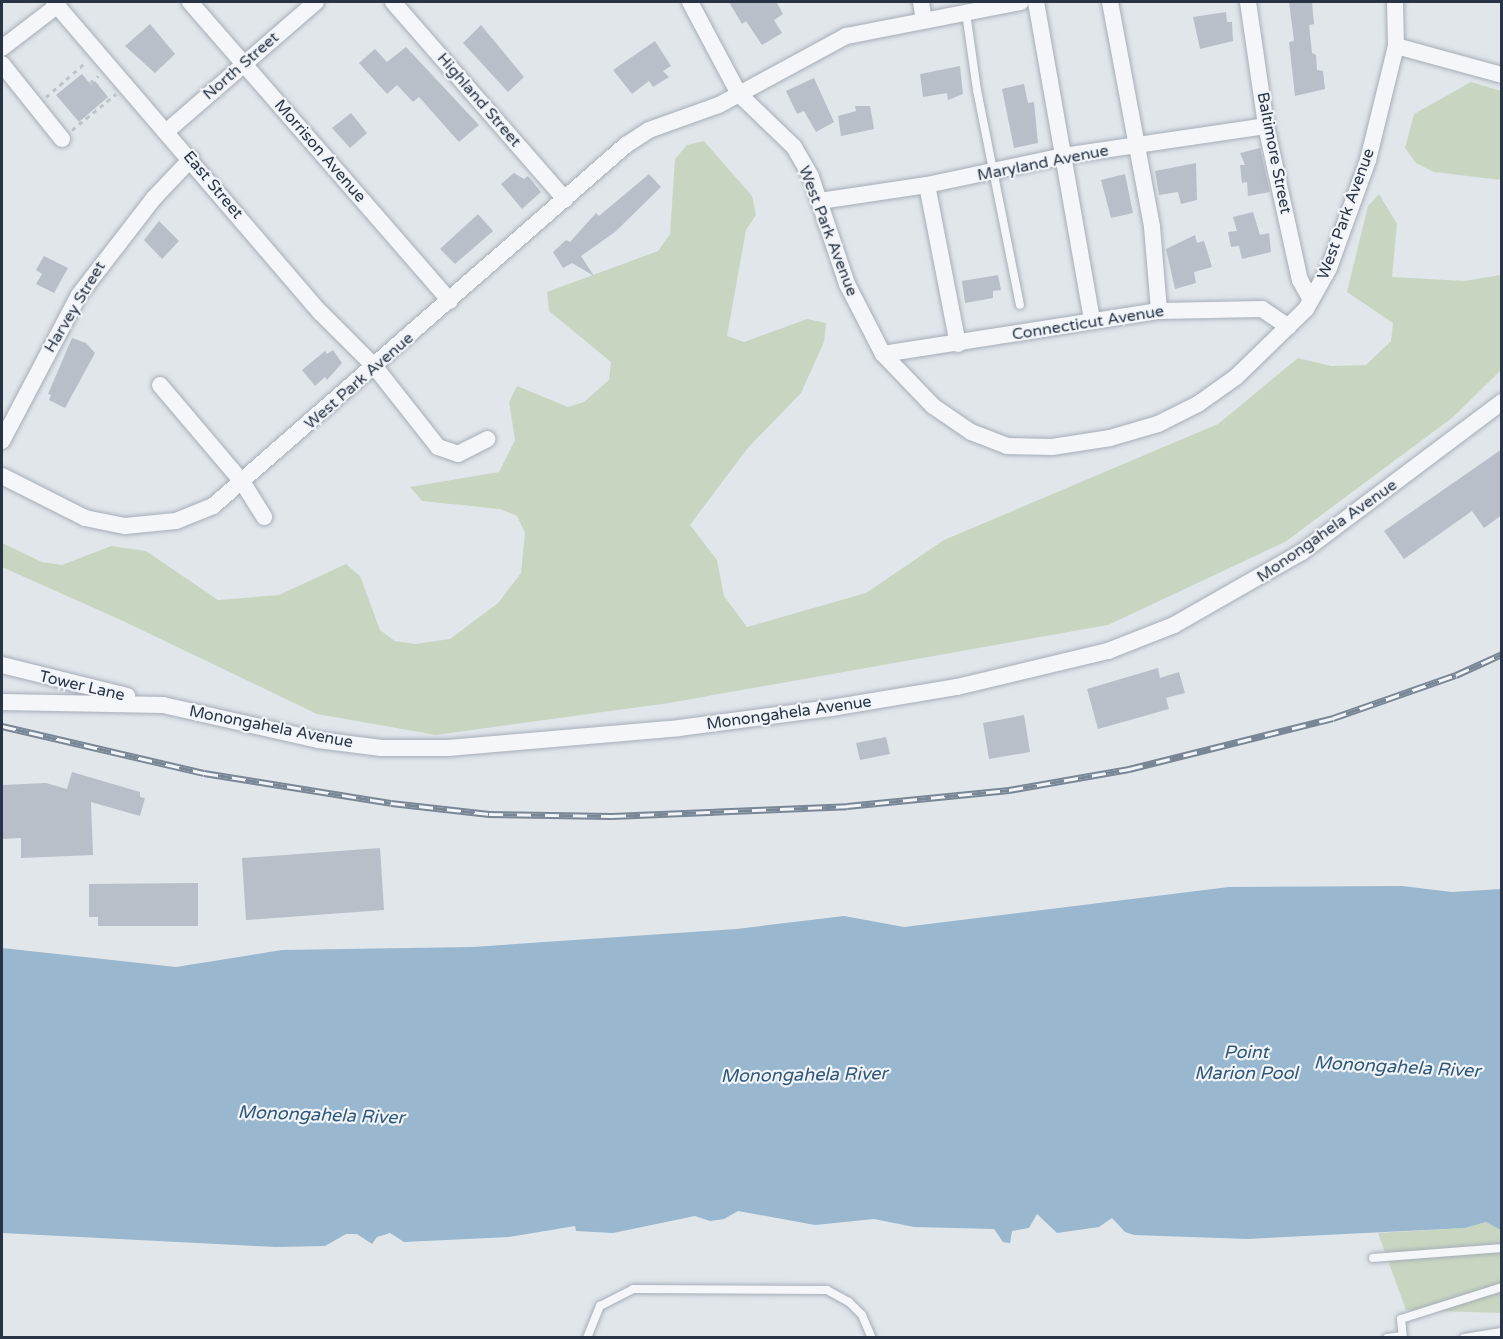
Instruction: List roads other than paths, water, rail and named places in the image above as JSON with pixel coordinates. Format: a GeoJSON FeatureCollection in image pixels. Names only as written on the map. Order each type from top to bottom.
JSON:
{"type":"FeatureCollection","features":[{"type":"Feature","properties":{"kind":"street","name":"Morrison Avenue"},"geometry":{"type":"LineString","coordinates":[[190,2],[450,301]]}},
{"type":"Feature","properties":{"kind":"street","name":"North Street"},"geometry":{"type":"LineString","coordinates":[[166,131],[316,2]]}},
{"type":"Feature","properties":{"kind":"street","name":"Highland Street"},"geometry":{"type":"LineString","coordinates":[[393,2],[565,199]]}},
{"type":"Feature","properties":{"kind":"street"},"geometry":{"type":"LineString","coordinates":[[690,2],[739,94],[846,36],[1021,2]]}},
{"type":"Feature","properties":{"kind":"street"},"geometry":{"type":"LineString","coordinates":[[921,2],[924,21]]}},
{"type":"Feature","properties":{"kind":"street"},"geometry":{"type":"LineString","coordinates":[[1036,2],[1092,320]]}},
{"type":"Feature","properties":{"kind":"street"},"geometry":{"type":"LineString","coordinates":[[1110,2],[1134,147],[1152,226],[1160,311]]}},
{"type":"Feature","properties":{"kind":"street","name":"Baltimore Street"},"geometry":{"type":"LineString","coordinates":[[1248,2],[1266,126],[1300,280],[1311,300]]}},
{"type":"Feature","properties":{"kind":"street","name":"West Park Avenue"},"geometry":{"type":"LineString","coordinates":[[2,476],[85,518],[125,526],[176,521],[213,506],[243,483],[626,145],[649,130],[739,94],[794,147],[820,201],[847,284],[883,354],[933,406],[971,432],[1006,446],[1052,447],[1110,438],[1158,424],[1188,409],[1236,377],[1289,327],[1311,300],[1329,268],[1368,160],[1396,46],[1395,2]]}},
{"type":"Feature","properties":{"kind":"street"},"geometry":{"type":"LineString","coordinates":[[2,48],[56,3]]}},
{"type":"Feature","properties":{"kind":"street","name":"East Street"},"geometry":{"type":"LineString","coordinates":[[56,3],[128,84],[320,312],[375,367],[438,447],[458,454],[487,439]]}},
{"type":"Feature","properties":{"kind":"street"},"geometry":{"type":"LineString","coordinates":[[1396,46],[1502,75]]}},
{"type":"Feature","properties":{"kind":"street"},"geometry":{"type":"LineString","coordinates":[[2,64],[66,131]]}},
{"type":"Feature","properties":{"kind":"street","name":"Maryland Avenue"},"geometry":{"type":"LineString","coordinates":[[820,201],[927,185],[1063,156],[1266,126]]}},
{"type":"Feature","properties":{"kind":"street","name":"Harvey Street"},"geometry":{"type":"LineString","coordinates":[[2,441],[79,295],[154,198],[191,159]]}},
{"type":"Feature","properties":{"kind":"street"},"geometry":{"type":"LineString","coordinates":[[927,185],[958,344]]}},
{"type":"Feature","properties":{"kind":"street","name":"Connecticut Avenue"},"geometry":{"type":"LineString","coordinates":[[883,354],[1160,311],[1262,309],[1289,327]]}},
{"type":"Feature","properties":{"kind":"street"},"geometry":{"type":"LineString","coordinates":[[160,386],[243,483],[264,517]]}},
{"type":"Feature","properties":{"kind":"street","name":"Monongahela Avenue"},"geometry":{"type":"LineString","coordinates":[[2,702],[163,705],[318,740],[381,748],[448,748],[679,728],[831,708],[1032,671],[1108,651],[1174,625],[1238,591],[1302,552],[1502,402]]}},
{"type":"Feature","properties":{"kind":"street","name":"Tower Lane"},"geometry":{"type":"LineString","coordinates":[[2,665],[163,705]]}},
{"type":"Feature","properties":{"kind":"lane"},"geometry":{"type":"LineString","coordinates":[[966,13],[1020,305]]}},
{"type":"Feature","properties":{"kind":"lane"},"geometry":{"type":"LineString","coordinates":[[1373,1258],[1502,1248]]}},
{"type":"Feature","properties":{"kind":"lane"},"geometry":{"type":"LineString","coordinates":[[1387,1338],[1402,1337],[1401,1319],[1502,1287]]}},
{"type":"Feature","properties":{"kind":"lane"},"geometry":{"type":"LineString","coordinates":[[587,1338],[600,1306],[633,1288],[827,1290],[849,1302],[862,1316],[872,1338]]}},
{"type":"Feature","properties":{"kind":"lane"},"geometry":{"type":"LineString","coordinates":[[1464,1338],[1502,1332]]}},
{"type":"Feature","properties":{"kind":"water","name":"Point Marion Pool"},"geometry":{"type":"Polygon","coordinates":[[[1402,886],[1452,892],[1501,889],[1501,1230],[1486,1222],[1465,1228],[1247,1239],[1134,1235],[1125,1232],[1112,1218],[1099,1227],[1057,1233],[1037,1214],[1029,1228],[1012,1231],[1010,1243],[1003,1242],[994,1229],[914,1227],[874,1219],[815,1225],[738,1211],[724,1219],[710,1221],[695,1216],[613,1233],[576,1231],[575,1226],[509,1237],[404,1242],[390,1233],[377,1237],[372,1244],[357,1234],[346,1234],[325,1246],[276,1247],[2,1233],[2,948],[176,967],[282,950],[472,947],[736,929],[844,916],[904,927],[1229,887],[1402,886]]]}},
{"type":"Feature","properties":{"kind":"railway"},"geometry":{"type":"LineString","coordinates":[[2,726],[204,773],[391,803],[489,814],[612,816],[847,806],[1009,790],[1129,769],[1333,718],[1456,675],[1502,654]]}},
{"type":"Feature","properties":{"kind":"water label","name":"Monongahela River"},"geometry":{"type":"Point","coordinates":[1397,1067]}},
{"type":"Feature","properties":{"kind":"water label","name":"Monongahela River"},"geometry":{"type":"Point","coordinates":[804,1075]}},
{"type":"Feature","properties":{"kind":"water label","name":"Monongahela River"},"geometry":{"type":"Point","coordinates":[321,1115]}}]}
